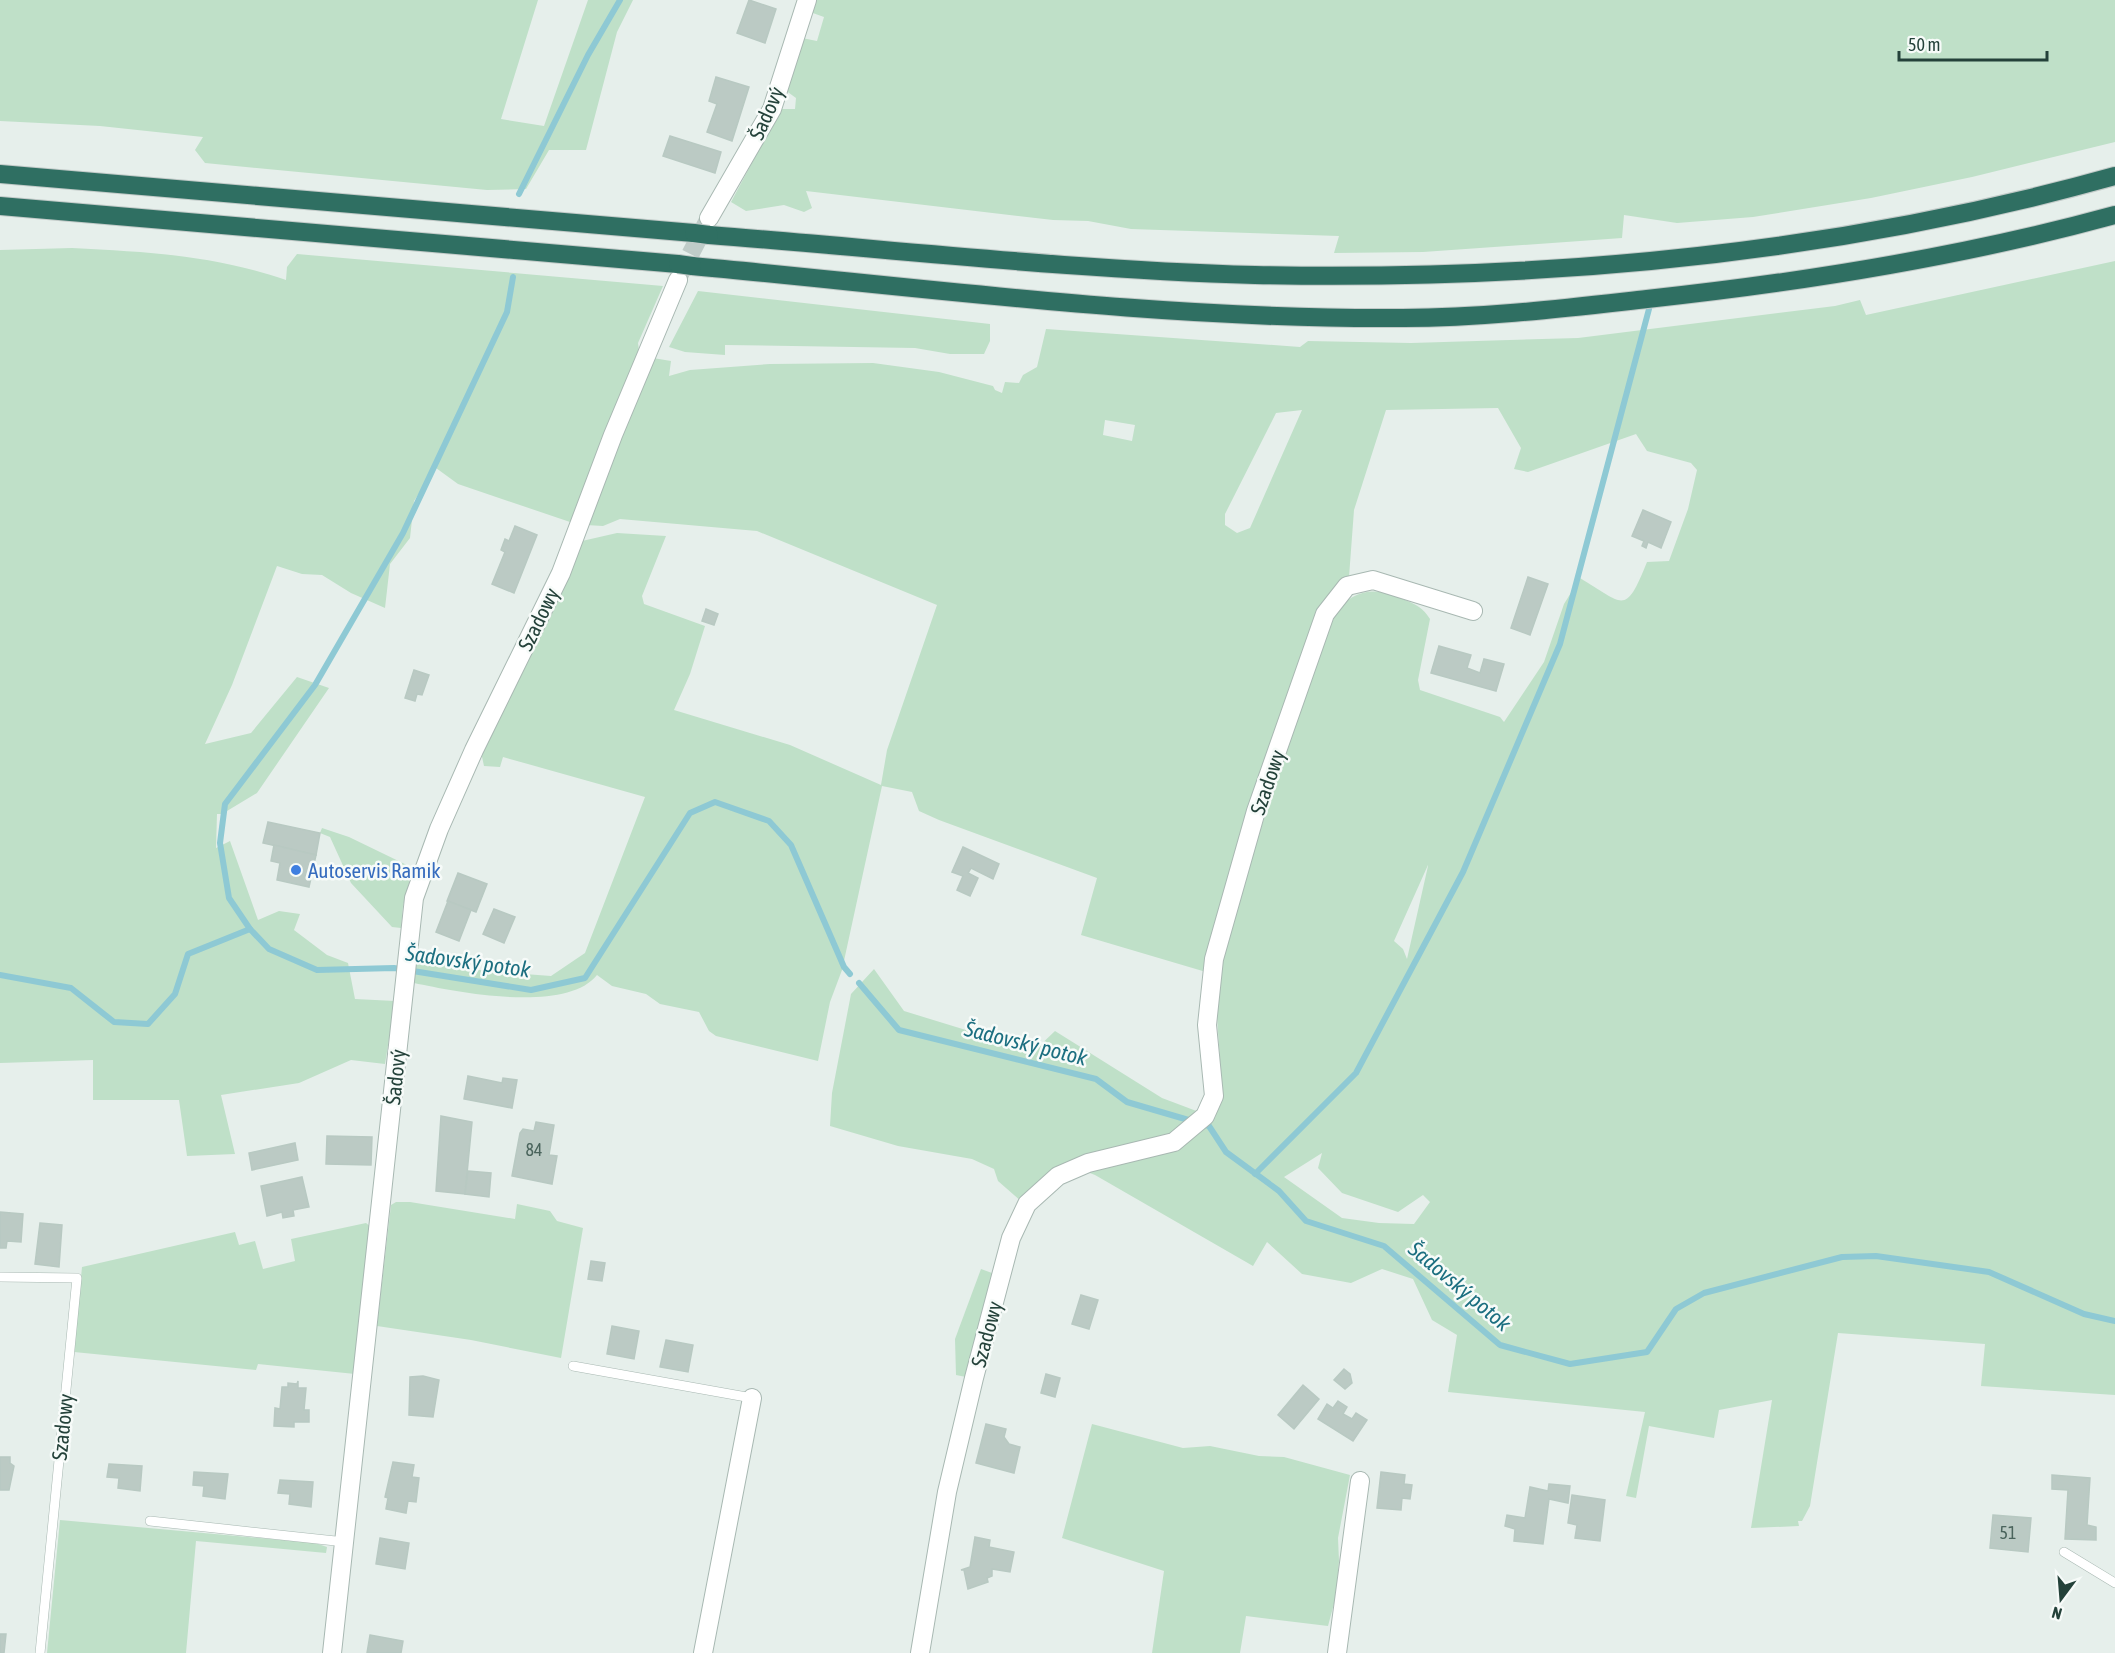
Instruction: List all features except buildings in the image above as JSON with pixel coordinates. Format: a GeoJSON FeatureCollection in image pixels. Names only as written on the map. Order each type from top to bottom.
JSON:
{"type":"FeatureCollection","features":[{"type":"Feature","properties":{"kind":"highway"},"geometry":{"type":"LineString","coordinates":[[0,174],[704,229],[1139,269],[1240,274],[1366,276],[1513,272],[1664,260],[1757,249],[1979,210],[2115,176]]}},
{"type":"Feature","properties":{"kind":"highway"},"geometry":{"type":"LineString","coordinates":[[0,206],[682,270],[1137,307],[1336,318],[1474,317],[1667,297],[1844,273],[1928,258],[2115,216]]}},
{"type":"Feature","properties":{"kind":"street","name":"Šadový"},"geometry":{"type":"LineString","coordinates":[[704,229],[772,109],[807,0]]}},
{"type":"Feature","properties":{"kind":"street","name":"Szadowy"},"geometry":{"type":"LineString","coordinates":[[408,958],[414,898],[420,877],[479,740],[561,573],[613,435],[682,270]]}},
{"type":"Feature","properties":{"kind":"street","name":"Szadowy"},"geometry":{"type":"LineString","coordinates":[[920,1653],[947,1492],[974,1378],[1011,1238],[1027,1204],[1058,1176],[1088,1163],[1174,1142],[1200,1122],[1214,1096],[1207,1024],[1214,959],[1257,811],[1325,614],[1347,586],[1373,580],[1473,611]]}},
{"type":"Feature","properties":{"kind":"street","name":"Šadový"},"geometry":{"type":"LineString","coordinates":[[345,1542],[408,958]]}},
{"type":"Feature","properties":{"kind":"street"},"geometry":{"type":"LineString","coordinates":[[703,1653],[752,1398]]}},
{"type":"Feature","properties":{"kind":"street"},"geometry":{"type":"LineString","coordinates":[[1337,1653],[1360,1480]]}},
{"type":"Feature","properties":{"kind":"street"},"geometry":{"type":"LineString","coordinates":[[332,1653],[345,1542]]}},
{"type":"Feature","properties":{"kind":"lane","name":"Szadowy"},"geometry":{"type":"LineString","coordinates":[[0,1277],[76,1278],[40,1653]]}},
{"type":"Feature","properties":{"kind":"lane"},"geometry":{"type":"LineString","coordinates":[[573,1366],[752,1398]]}},
{"type":"Feature","properties":{"kind":"lane"},"geometry":{"type":"LineString","coordinates":[[150,1521],[345,1542]]}},
{"type":"Feature","properties":{"kind":"lane"},"geometry":{"type":"LineString","coordinates":[[2064,1552],[2115,1583]]}},
{"type":"Feature","properties":{"kind":"green space"},"geometry":{"type":"Polygon","coordinates":[[[0,0],[538,0],[501,119],[544,126],[588,0],[633,0],[617,32],[586,150],[549,150],[526,189],[487,190],[205,163],[195,150],[203,137],[100,126],[0,121],[0,0]]]}},
{"type":"Feature","properties":{"kind":"green space"},"geometry":{"type":"Polygon","coordinates":[[[813,0],[2115,0],[2115,142],[1972,177],[1871,198],[1753,217],[1677,223],[1624,215],[1622,238],[1423,252],[1334,253],[1339,236],[1131,229],[1088,221],[1053,220],[806,191],[812,208],[804,212],[784,205],[746,211],[731,202],[781,109],[795,109],[796,98],[785,90],[802,38],[817,41],[824,17],[810,12],[813,0]]]}},
{"type":"Feature","properties":{"kind":"green space"},"geometry":{"type":"Polygon","coordinates":[[[72,248],[180,256],[232,265],[286,280],[287,267],[297,254],[663,286],[638,343],[639,351],[574,521],[570,522],[458,484],[436,468],[414,501],[410,538],[390,564],[385,608],[351,593],[322,575],[302,574],[277,566],[232,685],[205,744],[251,733],[297,677],[329,688],[257,793],[222,814],[217,814],[216,848],[230,841],[258,920],[279,911],[300,914],[294,930],[327,955],[348,963],[355,999],[395,1001],[385,1064],[351,1060],[299,1083],[221,1095],[235,1154],[187,1156],[179,1100],[93,1100],[93,1060],[0,1063],[0,250],[72,248]]]}},
{"type":"Feature","properties":{"kind":"green space"},"geometry":{"type":"Polygon","coordinates":[[[2115,261],[2115,1395],[1981,1386],[1985,1344],[1838,1333],[1810,1506],[1802,1521],[1798,1521],[1799,1526],[1751,1528],[1772,1400],[1719,1410],[1714,1438],[1649,1426],[1636,1498],[1626,1496],[1645,1412],[1448,1392],[1457,1335],[1432,1320],[1413,1279],[1382,1269],[1351,1283],[1302,1274],[1267,1242],[1253,1266],[1095,1175],[1067,1164],[1022,1202],[998,1181],[994,1169],[972,1159],[898,1146],[830,1126],[832,1093],[851,994],[874,969],[904,1011],[1034,1051],[1055,1031],[1162,1098],[1215,1118],[1220,1083],[1217,996],[1227,939],[1262,825],[1334,615],[1349,599],[1366,592],[1385,593],[1416,605],[1430,619],[1418,680],[1420,690],[1500,717],[1504,722],[1544,662],[1564,604],[1580,578],[1615,599],[1622,600],[1628,598],[1634,591],[1647,562],[1669,561],[1688,509],[1697,470],[1691,463],[1647,451],[1636,434],[1528,472],[1514,469],[1521,448],[1498,408],[1386,410],[1354,510],[1349,577],[1335,586],[1324,603],[1206,972],[1081,935],[1097,878],[939,820],[919,811],[912,792],[882,786],[842,970],[830,1002],[818,1061],[716,1036],[709,1031],[699,1012],[660,1004],[646,994],[612,986],[597,975],[582,987],[561,994],[537,997],[483,995],[414,983],[416,959],[485,971],[551,976],[585,953],[645,797],[503,757],[500,767],[484,766],[481,752],[582,541],[617,533],[666,536],[642,596],[644,604],[705,626],[690,674],[674,710],[790,745],[881,785],[887,750],[937,605],[757,531],[620,519],[603,526],[586,525],[653,358],[671,361],[669,376],[690,370],[770,364],[873,363],[939,372],[993,386],[995,390],[1002,393],[1005,382],[1019,383],[1023,375],[1037,367],[1046,329],[1300,347],[1308,341],[1411,343],[1578,338],[1835,306],[1860,300],[1866,315],[2115,261]],[[1302,410],[1276,413],[1225,514],[1225,525],[1237,533],[1250,528],[1302,410]],[[1105,420],[1103,435],[1132,441],[1135,425],[1105,420]],[[1428,865],[1394,941],[1403,949],[1407,959],[1428,865]],[[1322,1153],[1284,1177],[1342,1218],[1379,1223],[1414,1224],[1430,1202],[1423,1195],[1398,1212],[1342,1193],[1318,1168],[1322,1153]]]}},
{"type":"Feature","properties":{"kind":"green space"},"geometry":{"type":"Polygon","coordinates":[[[698,291],[990,324],[990,341],[984,354],[950,354],[915,348],[725,345],[725,355],[685,352],[669,347],[698,291]]]}},
{"type":"Feature","properties":{"kind":"green space"},"geometry":{"type":"Polygon","coordinates":[[[322,828],[349,837],[413,868],[403,906],[401,928],[392,927],[351,883],[330,837],[320,833],[322,828]]]}},
{"type":"Feature","properties":{"kind":"green space"},"geometry":{"type":"Polygon","coordinates":[[[396,1202],[410,1202],[515,1219],[517,1204],[550,1211],[557,1221],[583,1228],[561,1358],[471,1340],[377,1326],[391,1205],[396,1202]]]}},
{"type":"Feature","properties":{"kind":"green space"},"geometry":{"type":"Polygon","coordinates":[[[366,1223],[371,1227],[355,1374],[258,1364],[256,1370],[74,1352],[82,1267],[235,1232],[239,1245],[255,1241],[263,1269],[295,1261],[291,1239],[366,1223]]]}},
{"type":"Feature","properties":{"kind":"green space"},"geometry":{"type":"Polygon","coordinates":[[[981,1269],[992,1273],[966,1377],[956,1375],[955,1339],[981,1269]]]}},
{"type":"Feature","properties":{"kind":"green space"},"geometry":{"type":"Polygon","coordinates":[[[1092,1424],[1183,1448],[1210,1446],[1259,1456],[1284,1457],[1350,1475],[1338,1538],[1336,1596],[1328,1626],[1246,1616],[1240,1653],[1152,1653],[1164,1571],[1062,1538],[1092,1424]]]}},
{"type":"Feature","properties":{"kind":"green space"},"geometry":{"type":"Polygon","coordinates":[[[60,1520],[315,1543],[327,1547],[326,1553],[196,1541],[186,1653],[47,1653],[60,1520]]]}},
{"type":"Feature","properties":{"kind":"waterway"},"geometry":{"type":"LineString","coordinates":[[519,194],[588,55],[620,0]]}},
{"type":"Feature","properties":{"kind":"waterway"},"geometry":{"type":"LineString","coordinates":[[250,929],[229,898],[220,843],[225,804],[315,685],[403,533],[507,312],[513,277]]}},
{"type":"Feature","properties":{"kind":"waterway"},"geometry":{"type":"LineString","coordinates":[[1255,1174],[1356,1073],[1463,872],[1560,644],[1649,309]]}},
{"type":"Feature","properties":{"kind":"waterway","name":"Šadovský potok"},"geometry":{"type":"LineString","coordinates":[[0,975],[71,988],[114,1022],[148,1024],[175,994],[188,954],[250,929],[269,949],[317,970],[394,968],[531,990],[585,978],[690,813],[715,802],[769,821],[791,845],[844,967],[850,974]]}},
{"type":"Feature","properties":{"kind":"waterway","name":"Šadovský potok"},"geometry":{"type":"LineString","coordinates":[[859,983],[899,1030],[1096,1079],[1127,1102],[1209,1126],[1226,1152],[1279,1191],[1306,1221],[1384,1246],[1500,1345],[1570,1364],[1647,1352],[1676,1309],[1704,1293],[1842,1257],[1876,1256],[1989,1272],[2084,1314],[2115,1321]]}},
{"type":"Feature","properties":{"kind":"tunnel"},"geometry":{"type":"LineString","coordinates":[[678,278],[707,222]]}},
{"type":"Feature","properties":{"kind":"place","name":"Autoservis Ramik"},"geometry":{"type":"Point","coordinates":[296,870]}}]}
